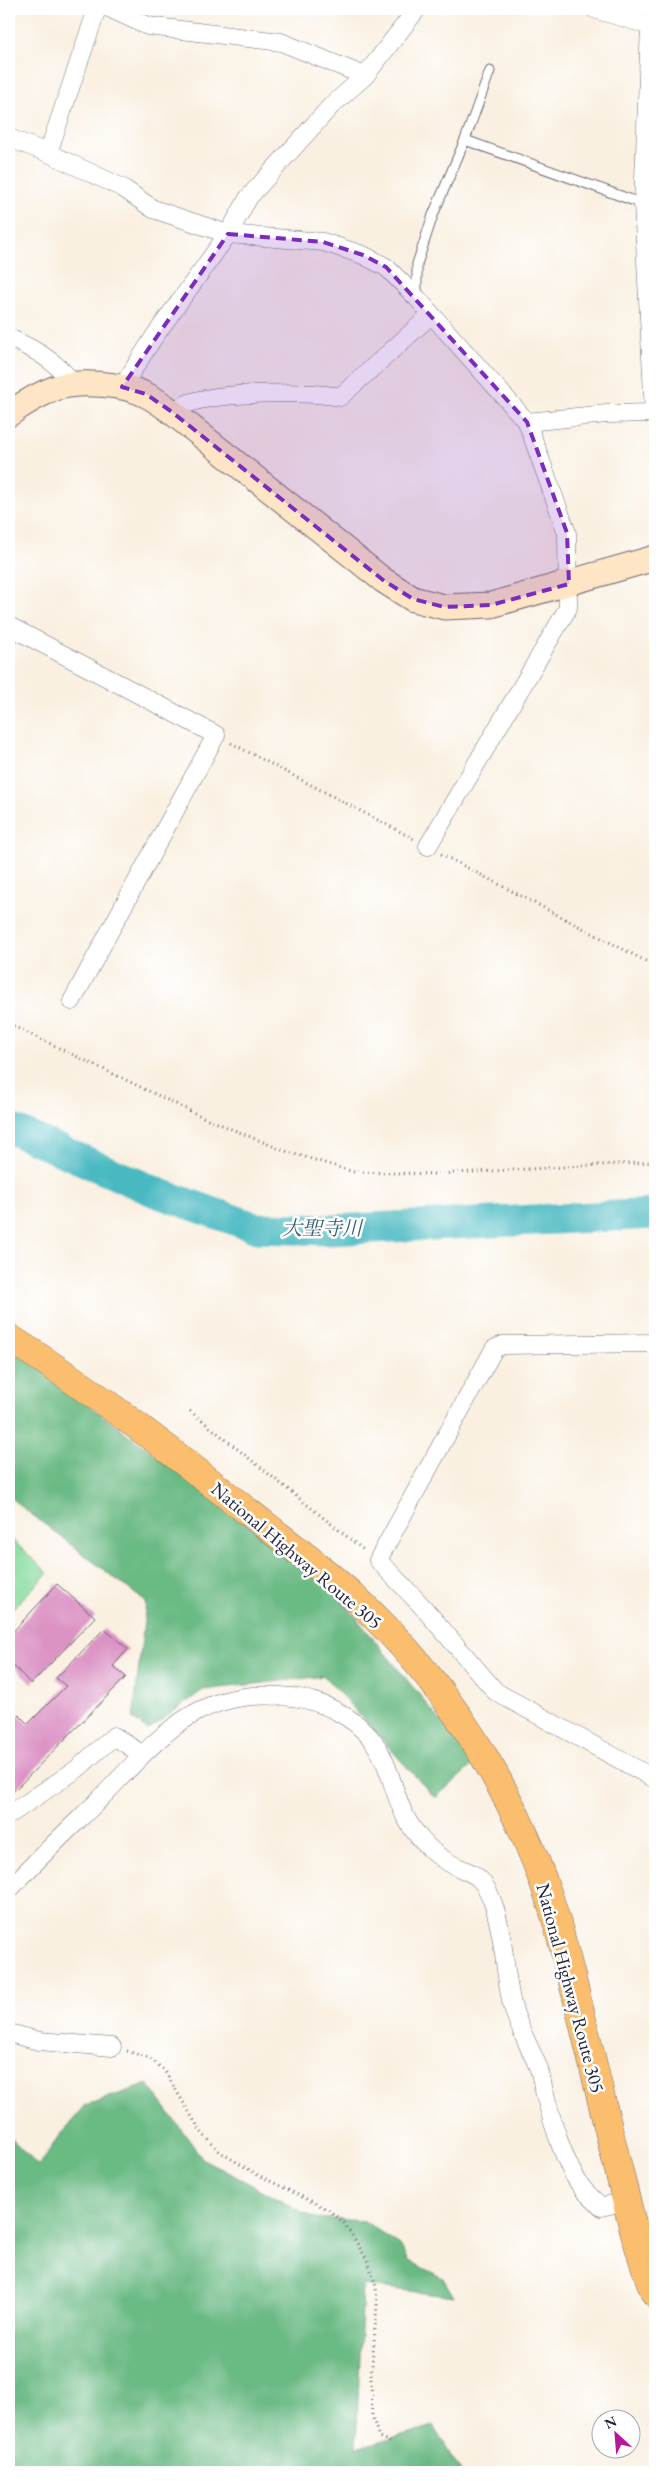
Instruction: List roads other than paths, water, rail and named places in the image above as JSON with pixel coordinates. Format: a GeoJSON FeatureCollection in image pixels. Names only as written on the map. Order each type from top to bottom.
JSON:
{"type":"FeatureCollection","features":[{"type":"Feature","properties":{"kind":"highway","name":"National Highway Route 305"},"geometry":{"type":"LineString","coordinates":[[9,1338],[88,1389],[156,1440],[339,1585],[373,1615],[406,1650],[456,1713],[506,1793],[553,1912],[626,2201],[645,2267],[655,2293]]}},
{"type":"Feature","properties":{"kind":"street"},"geometry":{"type":"LineString","coordinates":[[48,153],[96,9]]}},
{"type":"Feature","properties":{"kind":"street"},"geometry":{"type":"LineString","coordinates":[[111,9],[148,26],[281,42],[365,76]]}},
{"type":"Feature","properties":{"kind":"street"},"geometry":{"type":"LineString","coordinates":[[122,387],[154,337],[228,234],[249,197],[331,106],[365,76],[417,9]]}},
{"type":"Feature","properties":{"kind":"street"},"geometry":{"type":"LineString","coordinates":[[528,422],[607,414],[655,413],[643,204],[653,26],[594,9]]}},
{"type":"Feature","properties":{"kind":"street"},"geometry":{"type":"LineString","coordinates":[[9,138],[48,153],[123,188],[154,209],[228,234],[323,242],[363,255],[386,267],[417,298],[528,422],[567,533],[568,608],[428,846]]}},
{"type":"Feature","properties":{"kind":"street"},"geometry":{"type":"LineString","coordinates":[[172,412],[190,402],[226,396],[322,393],[340,397],[431,315]]}},
{"type":"Feature","properties":{"kind":"street"},"geometry":{"type":"LineString","coordinates":[[9,338],[24,345],[65,371],[74,385]]}},
{"type":"Feature","properties":{"kind":"street"},"geometry":{"type":"LineString","coordinates":[[9,414],[26,402],[56,388],[74,385],[122,387],[146,394],[172,412],[383,580],[413,599],[444,607],[491,605],[655,558]]}},
{"type":"Feature","properties":{"kind":"street"},"geometry":{"type":"LineString","coordinates":[[9,626],[216,735],[72,1001]]}},
{"type":"Feature","properties":{"kind":"street"},"geometry":{"type":"LineString","coordinates":[[655,1343],[502,1345],[494,1349],[378,1560],[421,1605],[496,1692],[655,1779]]}},
{"type":"Feature","properties":{"kind":"street"},"geometry":{"type":"LineString","coordinates":[[9,1890],[141,1754],[178,1722],[201,1709],[237,1697],[271,1694],[310,1699],[357,1725],[372,1741],[387,1766],[403,1810],[417,1833],[443,1859],[476,1874],[492,1900],[501,1935],[512,2004],[540,2073],[546,2100],[567,2162],[580,2186],[601,2207],[626,2201]]}},
{"type":"Feature","properties":{"kind":"street"},"geometry":{"type":"LineString","coordinates":[[9,1816],[77,1770],[114,1736],[141,1754]]}},
{"type":"Feature","properties":{"kind":"street"},"geometry":{"type":"LineString","coordinates":[[9,2033],[39,2041],[112,2048]]}},
{"type":"Feature","properties":{"kind":"lane"},"geometry":{"type":"LineString","coordinates":[[417,298],[417,264],[433,215],[465,140],[490,71]]}},
{"type":"Feature","properties":{"kind":"lane"},"geometry":{"type":"LineString","coordinates":[[465,140],[643,204]]}},
{"type":"Feature","properties":{"kind":"waterway","name":"大聖寺川"},"geometry":{"type":"LineString","coordinates":[[9,1128],[158,1193],[257,1228],[330,1230],[655,1214]]}}]}
